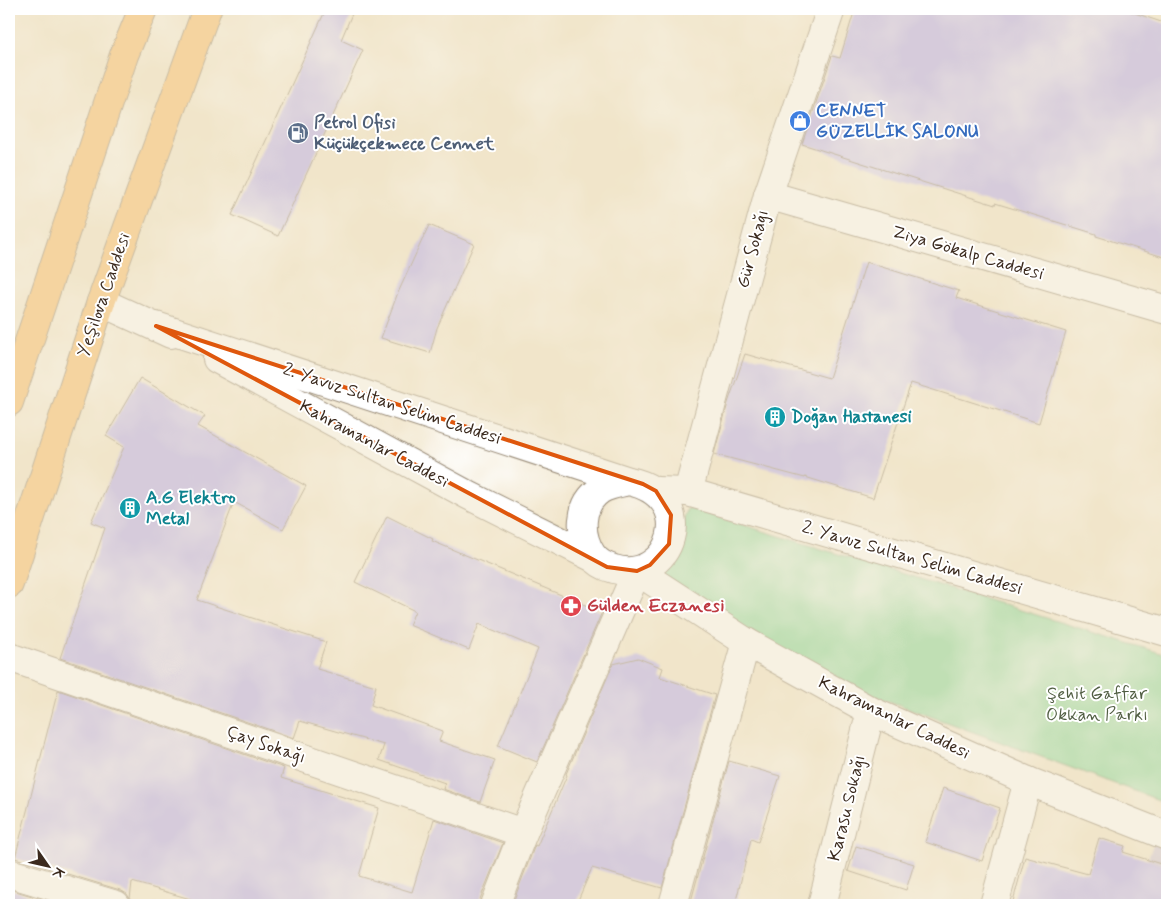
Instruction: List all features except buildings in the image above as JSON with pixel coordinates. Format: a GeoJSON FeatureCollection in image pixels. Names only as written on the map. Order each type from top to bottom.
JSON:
{"type":"FeatureCollection","features":[{"type":"Feature","properties":{"kind":"main road"},"geometry":{"type":"LineString","coordinates":[[9,402],[124,55],[143,9]]}},
{"type":"Feature","properties":{"kind":"main road","name":"Yeşilova Caddesi"},"geometry":{"type":"LineString","coordinates":[[9,584],[101,302],[207,9]]}},
{"type":"Feature","properties":{"kind":"street","name":"Gür Sokağı"},"geometry":{"type":"LineString","coordinates":[[688,492],[768,195],[831,9]]}},
{"type":"Feature","properties":{"kind":"street","name":"Ziya Gökalp Caddesi"},"geometry":{"type":"LineString","coordinates":[[768,195],[1167,310]]}},
{"type":"Feature","properties":{"kind":"street"},"geometry":{"type":"LineString","coordinates":[[101,302],[156,326]]}},
{"type":"Feature","properties":{"kind":"street","name":"2. Yavuz Sultan Selim Caddesi"},"geometry":{"type":"LineString","coordinates":[[156,326],[629,481]]}},
{"type":"Feature","properties":{"kind":"street","name":"Kahramanlar Caddesi"},"geometry":{"type":"LineString","coordinates":[[156,326],[468,495],[594,558]]}},
{"type":"Feature","properties":{"kind":"street"},"geometry":{"type":"LineString","coordinates":[[629,481],[643,484],[656,491],[665,502],[671,515],[672,530],[669,544],[661,556],[650,565],[637,571],[621,571],[607,567],[594,558],[586,545],[582,530],[583,515],[590,501],[600,490],[629,481]]}},
{"type":"Feature","properties":{"kind":"street","name":"2. Yavuz Sultan Selim Caddesi"},"geometry":{"type":"LineString","coordinates":[[656,491],[688,492],[1167,632]]}},
{"type":"Feature","properties":{"kind":"street"},"geometry":{"type":"LineString","coordinates":[[495,905],[523,833],[637,571]]}},
{"type":"Feature","properties":{"kind":"street","name":"Kahramanlar Caddesi"},"geometry":{"type":"LineString","coordinates":[[637,571],[746,642],[872,711],[1028,781],[1167,836]]}},
{"type":"Feature","properties":{"kind":"street"},"geometry":{"type":"LineString","coordinates":[[673,905],[746,642]]}},
{"type":"Feature","properties":{"kind":"street","name":"Çay Sokağı"},"geometry":{"type":"LineString","coordinates":[[9,657],[523,833]]}},
{"type":"Feature","properties":{"kind":"street","name":"Karasu Sokağı"},"geometry":{"type":"LineString","coordinates":[[822,905],[872,711]]}},
{"type":"Feature","properties":{"kind":"street"},"geometry":{"type":"LineString","coordinates":[[994,905],[1028,781]]}},
{"type":"Feature","properties":{"kind":"street"},"geometry":{"type":"LineString","coordinates":[[9,873],[116,905]]}},
{"type":"Feature","properties":{"kind":"highlighted area"},"geometry":{"type":"Polygon","coordinates":[[[156,326],[643,484],[656,491],[671,515],[669,544],[650,565],[637,571],[607,567],[156,326]]]}},
{"type":"Feature","properties":{"kind":"shaded area"},"geometry":{"type":"Polygon","coordinates":[[[1167,804],[1167,878],[1158,905],[1132,905],[1167,804]]]}},
{"type":"Feature","properties":{"kind":"green space","name":"Şehit Gaffar Okkan Parkı"},"geometry":{"type":"Polygon","coordinates":[[[688,508],[1167,655],[1167,803],[793,666],[658,585],[688,508]]]}},
{"type":"Feature","properties":{"kind":"place","name":"CENNET GÜZELLİK SALONU"},"geometry":{"type":"Point","coordinates":[800,121]}},
{"type":"Feature","properties":{"kind":"place","name":"Petrol Ofisi Küçükçekmece Cennet"},"geometry":{"type":"Point","coordinates":[298,133]}},
{"type":"Feature","properties":{"kind":"place","name":"Doğan Hastanesi"},"geometry":{"type":"Point","coordinates":[775,417]}},
{"type":"Feature","properties":{"kind":"place","name":"A.G Elektro Metal"},"geometry":{"type":"Point","coordinates":[130,508]}},
{"type":"Feature","properties":{"kind":"place","name":"Gülden Eczanesi"},"geometry":{"type":"Point","coordinates":[571,606]}}]}
